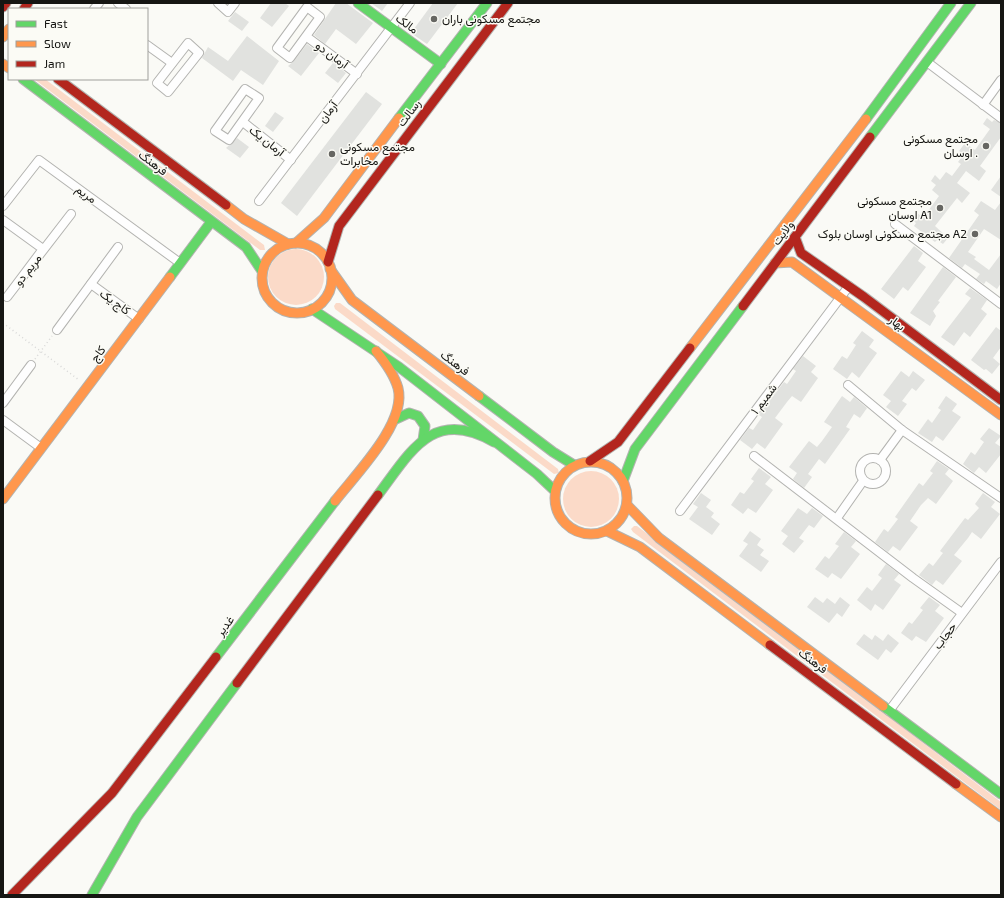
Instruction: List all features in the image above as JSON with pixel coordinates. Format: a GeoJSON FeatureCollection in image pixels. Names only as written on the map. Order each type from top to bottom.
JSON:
{"type":"FeatureCollection","features":[{"type":"Feature","properties":{"kind":"main road"},"geometry":{"type":"LineString","coordinates":[[3,7],[6,3]]}},
{"type":"Feature","properties":{"kind":"main road","name":"مالک"},"geometry":{"type":"LineString","coordinates":[[358,3],[441,64]]}},
{"type":"Feature","properties":{"kind":"main road","name":"رسالت"},"geometry":{"type":"LineString","coordinates":[[292,243],[324,218],[487,3]]}},
{"type":"Feature","properties":{"kind":"main road","name":"رسالت"},"geometry":{"type":"LineString","coordinates":[[329,265],[339,226],[508,3]]}},
{"type":"Feature","properties":{"kind":"main road","name":"ولایت"},"geometry":{"type":"LineString","coordinates":[[590,461],[618,442],[851,139],[951,3]]}},
{"type":"Feature","properties":{"kind":"main road","name":"ولایت"},"geometry":{"type":"LineString","coordinates":[[623,481],[635,450],[971,3]]}},
{"type":"Feature","properties":{"kind":"main road","name":"فرهنگ"},"geometry":{"type":"LineString","coordinates":[[24,80],[246,247],[262,271]]}},
{"type":"Feature","properties":{"kind":"main road","name":"فرهنگ"},"geometry":{"type":"LineString","coordinates":[[59,80],[244,219],[292,243]]}},
{"type":"Feature","properties":{"kind":"main road","name":"کاج"},"geometry":{"type":"LineString","coordinates":[[3,499],[211,222]]}},
{"type":"Feature","properties":{"kind":"main road","name":"بهار"},"geometry":{"type":"LineString","coordinates":[[795,237],[801,253],[849,286],[1001,400]]}},
{"type":"Feature","properties":{"kind":"main road"},"geometry":{"type":"LineString","coordinates":[[292,243],[311,246],[318,250],[329,265],[331,285],[319,305],[312,309],[297,313],[282,310],[275,306],[265,294],[262,271],[269,257],[274,251],[292,243]]}},
{"type":"Feature","properties":{"kind":"main road","name":"بهار"},"geometry":{"type":"LineString","coordinates":[[775,264],[792,262],[1001,415]]}},
{"type":"Feature","properties":{"kind":"main road","name":"فرهنگ"},"geometry":{"type":"LineString","coordinates":[[329,265],[352,300],[553,452],[574,465]]}},
{"type":"Feature","properties":{"kind":"main road"},"geometry":{"type":"LineString","coordinates":[[312,309],[342,326],[376,351],[537,474],[555,491]]}},
{"type":"Feature","properties":{"kind":"main road","name":"غدیر"},"geometry":{"type":"LineString","coordinates":[[12,895],[112,793],[384,437],[396,419],[400,406],[399,389],[392,373],[376,351]]}},
{"type":"Feature","properties":{"kind":"main road"},"geometry":{"type":"LineString","coordinates":[[396,419],[409,413],[423,419],[426,427],[423,440]]}},
{"type":"Feature","properties":{"kind":"main road"},"geometry":{"type":"LineString","coordinates":[[92,895],[137,817],[407,456],[423,440],[454,427],[462,427],[476,431],[494,442]]}},
{"type":"Feature","properties":{"kind":"main road"},"geometry":{"type":"LineString","coordinates":[[590,461],[606,464],[613,469],[623,481],[626,489],[627,505],[620,520],[608,531],[592,535],[576,532],[563,522],[557,511],[554,499],[555,491],[562,476],[574,465],[590,461]]}},
{"type":"Feature","properties":{"kind":"main road","name":"فرهنگ"},"geometry":{"type":"LineString","coordinates":[[627,505],[659,538],[1001,794]]}},
{"type":"Feature","properties":{"kind":"main road","name":"فرهنگ"},"geometry":{"type":"LineString","coordinates":[[608,531],[640,547],[1001,817]]}},
{"type":"Feature","properties":{"kind":"street"},"geometry":{"type":"LineString","coordinates":[[218,3],[228,12],[235,3]]}},
{"type":"Feature","properties":{"kind":"street","name":"آرمان"},"geometry":{"type":"LineString","coordinates":[[259,201],[410,3]]}},
{"type":"Feature","properties":{"kind":"street"},"geometry":{"type":"LineString","coordinates":[[307,7],[320,17],[306,36],[290,58],[277,48],[307,7]]}},
{"type":"Feature","properties":{"kind":"street","name":"آرمان دو"},"geometry":{"type":"LineString","coordinates":[[306,36],[357,74]]}},
{"type":"Feature","properties":{"kind":"street"},"geometry":{"type":"LineString","coordinates":[[188,43],[199,52],[168,92],[157,83],[172,63],[188,43]]}},
{"type":"Feature","properties":{"kind":"street"},"geometry":{"type":"LineString","coordinates":[[148,46],[172,63]]}},
{"type":"Feature","properties":{"kind":"street"},"geometry":{"type":"LineString","coordinates":[[927,62],[1001,118]]}},
{"type":"Feature","properties":{"kind":"street"},"geometry":{"type":"LineString","coordinates":[[983,105],[1001,80]]}},
{"type":"Feature","properties":{"kind":"street"},"geometry":{"type":"LineString","coordinates":[[245,89],[259,98],[243,122],[229,140],[215,131],[245,89]]}},
{"type":"Feature","properties":{"kind":"street","name":"آرمان یک"},"geometry":{"type":"LineString","coordinates":[[243,122],[291,160]]}},
{"type":"Feature","properties":{"kind":"street","name":"مریم"},"geometry":{"type":"LineString","coordinates":[[3,206],[38,160],[180,263]]}},
{"type":"Feature","properties":{"kind":"street","name":"مریم دو"},"geometry":{"type":"LineString","coordinates":[[3,220],[43,249],[10,294],[71,214]]}},
{"type":"Feature","properties":{"kind":"street"},"geometry":{"type":"LineString","coordinates":[[895,224],[1001,304]]}},
{"type":"Feature","properties":{"kind":"street","name":"کاج یک"},"geometry":{"type":"LineString","coordinates":[[57,330],[118,247]]}},
{"type":"Feature","properties":{"kind":"street","name":"کاج یک"},"geometry":{"type":"LineString","coordinates":[[91,284],[139,319]]}},
{"type":"Feature","properties":{"kind":"street","name":"شمیم ۱"},"geometry":{"type":"LineString","coordinates":[[680,511],[849,286]]}},
{"type":"Feature","properties":{"kind":"street"},"geometry":{"type":"LineString","coordinates":[[3,403],[31,365]]}},
{"type":"Feature","properties":{"kind":"street"},"geometry":{"type":"LineString","coordinates":[[848,385],[902,430],[1001,498]]}},
{"type":"Feature","properties":{"kind":"street"},"geometry":{"type":"LineString","coordinates":[[3,420],[41,448]]}},
{"type":"Feature","properties":{"kind":"street"},"geometry":{"type":"LineString","coordinates":[[880,460],[902,430]]}},
{"type":"Feature","properties":{"kind":"street"},"geometry":{"type":"LineString","coordinates":[[754,456],[913,578],[962,613]]}},
{"type":"Feature","properties":{"kind":"street"},"geometry":{"type":"LineString","coordinates":[[874,457],[880,460],[886,468],[886,473],[882,481],[872,485],[864,481],[860,476],[859,469],[862,462],[867,458],[874,457]]}},
{"type":"Feature","properties":{"kind":"street"},"geometry":{"type":"LineString","coordinates":[[836,518],[864,481]]}},
{"type":"Feature","properties":{"kind":"street","name":"حجاب"},"geometry":{"type":"LineString","coordinates":[[890,710],[1001,562]]}},
{"type":"Feature","properties":{"kind":"path"},"geometry":{"type":"LineString","coordinates":[[3,323],[88,387]]}},
{"type":"Feature","properties":{"kind":"path"},"geometry":{"type":"LineString","coordinates":[[31,365],[57,330]]}},
{"type":"Feature","properties":{"kind":"shaded area"},"geometry":{"type":"Polygon","coordinates":[[[35,80],[46,80],[264,245],[265,250],[260,250],[35,80]]]}},
{"type":"Feature","properties":{"kind":"shaded area"},"geometry":{"type":"Polygon","coordinates":[[[291,249],[301,249],[316,257],[322,266],[324,277],[322,288],[316,297],[301,305],[291,305],[280,300],[273,293],[268,282],[268,272],[273,261],[280,254],[291,249]]]}},
{"type":"Feature","properties":{"kind":"shaded area"},"geometry":{"type":"Polygon","coordinates":[[[336,303],[340,303],[558,469],[559,473],[554,474],[335,309],[334,306],[336,303]]]}},
{"type":"Feature","properties":{"kind":"shaded area"},"geometry":{"type":"Polygon","coordinates":[[[585,471],[597,471],[611,479],[619,493],[617,510],[611,519],[597,527],[585,527],[575,522],[568,515],[563,505],[563,493],[568,483],[575,476],[585,471]]]}},
{"type":"Feature","properties":{"kind":"shaded area"},"geometry":{"type":"Polygon","coordinates":[[[634,526],[637,526],[1001,802],[1001,810],[633,532],[631,529],[634,526]]]}},
{"type":"Feature","properties":{"kind":"building"},"geometry":{"type":"Polygon","coordinates":[[[271,3],[285,3],[289,6],[272,27],[260,18],[271,3]]]}},
{"type":"Feature","properties":{"kind":"building"},"geometry":{"type":"Polygon","coordinates":[[[336,3],[346,3],[373,23],[356,44],[336,29],[325,44],[314,35],[336,3]]]}},
{"type":"Feature","properties":{"kind":"building"},"geometry":{"type":"Polygon","coordinates":[[[371,3],[388,3],[382,11],[371,3]]]}},
{"type":"Feature","properties":{"kind":"building","name":"مجتمع مسکونی باران"},"geometry":{"type":"Polygon","coordinates":[[[433,3],[458,3],[427,44],[411,33],[433,3]]]}},
{"type":"Feature","properties":{"kind":"building"},"geometry":{"type":"Polygon","coordinates":[[[235,12],[249,22],[242,31],[228,21],[235,12]]]}},
{"type":"Feature","properties":{"kind":"building"},"geometry":{"type":"Polygon","coordinates":[[[247,36],[279,61],[263,85],[241,70],[233,81],[202,58],[208,47],[228,61],[247,36]]]}},
{"type":"Feature","properties":{"kind":"building"},"geometry":{"type":"Polygon","coordinates":[[[307,44],[319,53],[301,76],[288,66],[294,61],[307,44]]]}},
{"type":"Feature","properties":{"kind":"building"},"geometry":{"type":"Polygon","coordinates":[[[333,63],[346,73],[338,83],[325,73],[333,63]]]}},
{"type":"Feature","properties":{"kind":"building","name":"مجتمع مسکونی مخابرات"},"geometry":{"type":"Polygon","coordinates":[[[366,92],[382,104],[297,216],[281,203],[366,92]]]}},
{"type":"Feature","properties":{"kind":"building"},"geometry":{"type":"Polygon","coordinates":[[[275,112],[284,118],[273,132],[265,126],[275,112]]]}},
{"type":"Feature","properties":{"kind":"building"},"geometry":{"type":"Polygon","coordinates":[[[987,118],[992,122],[994,120],[1001,123],[1001,137],[980,166],[986,171],[979,181],[966,171],[957,183],[970,193],[962,203],[957,198],[935,226],[948,238],[943,244],[937,240],[935,242],[914,226],[916,223],[911,219],[916,212],[923,218],[939,196],[932,190],[936,185],[931,181],[935,175],[940,180],[946,172],[952,176],[961,164],[958,162],[964,154],[959,151],[965,143],[975,150],[990,129],[983,124],[987,118]]]}},
{"type":"Feature","properties":{"kind":"building"},"geometry":{"type":"Polygon","coordinates":[[[237,138],[249,147],[240,158],[226,148],[237,138]]]}},
{"type":"Feature","properties":{"kind":"building"},"geometry":{"type":"Polygon","coordinates":[[[1001,176],[1001,197],[991,190],[1001,176]]]}},
{"type":"Feature","properties":{"kind":"building","name":"مجتمع مسکونی اوسان بلوک A2"},"geometry":{"type":"Polygon","coordinates":[[[981,201],[995,210],[1001,202],[1001,240],[984,229],[968,252],[976,257],[974,259],[989,270],[1001,254],[1001,283],[997,289],[986,281],[984,284],[976,279],[980,274],[965,264],[962,268],[949,258],[979,215],[974,211],[981,201]]]}},
{"type":"Feature","properties":{"kind":"building"},"geometry":{"type":"Polygon","coordinates":[[[914,246],[923,253],[918,261],[926,267],[908,291],[903,287],[894,299],[881,289],[914,246]]]}},
{"type":"Feature","properties":{"kind":"building"},"geometry":{"type":"Polygon","coordinates":[[[943,267],[956,277],[938,301],[940,302],[933,311],[936,316],[930,326],[910,313],[943,267]]]}},
{"type":"Feature","properties":{"kind":"building"},"geometry":{"type":"Polygon","coordinates":[[[970,288],[987,300],[981,309],[987,314],[970,337],[964,332],[954,346],[941,337],[971,298],[965,294],[970,288]]]}},
{"type":"Feature","properties":{"kind":"building"},"geometry":{"type":"Polygon","coordinates":[[[996,327],[1001,331],[1001,347],[993,358],[1000,364],[992,374],[971,360],[996,327]]]}},
{"type":"Feature","properties":{"kind":"building"},"geometry":{"type":"Polygon","coordinates":[[[862,331],[874,340],[869,347],[877,353],[859,378],[852,372],[847,379],[833,369],[842,356],[847,359],[856,345],[853,343],[862,331]]]}},
{"type":"Feature","properties":{"kind":"building"},"geometry":{"type":"Polygon","coordinates":[[[803,356],[816,366],[811,372],[818,378],[801,402],[792,396],[775,418],[783,424],[765,449],[757,443],[752,449],[740,440],[749,428],[753,430],[762,417],[759,415],[784,382],[787,384],[796,371],[793,369],[803,356]]]}},
{"type":"Feature","properties":{"kind":"building"},"geometry":{"type":"Polygon","coordinates":[[[901,371],[909,377],[913,371],[925,380],[916,391],[912,388],[902,401],[907,404],[898,416],[886,407],[891,401],[883,395],[901,371]]]}},
{"type":"Feature","properties":{"kind":"building"},"geometry":{"type":"Polygon","coordinates":[[[842,396],[850,402],[854,397],[867,408],[860,418],[854,414],[846,427],[850,429],[825,464],[819,459],[808,474],[812,477],[804,488],[793,479],[797,473],[789,467],[809,441],[817,447],[822,441],[832,427],[824,422],[842,396]]]}},
{"type":"Feature","properties":{"kind":"building"},"geometry":{"type":"Polygon","coordinates":[[[946,396],[957,404],[952,411],[961,417],[943,441],[936,436],[932,442],[918,433],[928,419],[932,423],[941,410],[938,408],[946,396]]]}},
{"type":"Feature","properties":{"kind":"building"},"geometry":{"type":"Polygon","coordinates":[[[989,428],[1001,436],[995,443],[1001,447],[1001,454],[986,473],[979,467],[974,473],[963,464],[971,452],[975,455],[984,442],[980,439],[989,428]]]}},
{"type":"Feature","properties":{"kind":"building"},"geometry":{"type":"Polygon","coordinates":[[[937,461],[949,469],[945,474],[953,481],[936,504],[928,498],[921,505],[910,521],[918,527],[900,551],[893,546],[888,552],[875,542],[884,529],[888,532],[898,519],[895,517],[919,483],[923,486],[933,473],[930,471],[937,461]]]}},
{"type":"Feature","properties":{"kind":"building"},"geometry":{"type":"Polygon","coordinates":[[[759,468],[771,477],[765,484],[773,490],[756,513],[748,508],[743,514],[731,505],[740,492],[744,494],[754,481],[751,479],[759,468]]]}},
{"type":"Feature","properties":{"kind":"building"},"geometry":{"type":"Polygon","coordinates":[[[701,493],[711,500],[706,507],[714,513],[711,517],[720,524],[712,535],[689,519],[698,507],[693,504],[701,493]]]}},
{"type":"Feature","properties":{"kind":"building"},"geometry":{"type":"Polygon","coordinates":[[[983,493],[995,502],[991,507],[1000,514],[981,539],[972,532],[954,555],[962,561],[943,585],[936,580],[932,585],[919,575],[929,563],[933,566],[943,553],[940,551],[965,518],[968,520],[979,508],[975,504],[983,493]]]}},
{"type":"Feature","properties":{"kind":"building"},"geometry":{"type":"Polygon","coordinates":[[[798,508],[807,514],[812,508],[823,516],[814,528],[809,525],[799,538],[804,541],[794,553],[782,544],[788,536],[781,531],[798,508]]]}},
{"type":"Feature","properties":{"kind":"building"},"geometry":{"type":"Polygon","coordinates":[[[750,531],[761,539],[757,545],[764,550],[760,555],[769,561],[761,572],[739,556],[748,544],[743,541],[750,531]]]}},
{"type":"Feature","properties":{"kind":"building"},"geometry":{"type":"Polygon","coordinates":[[[844,532],[856,541],[851,547],[860,554],[841,579],[832,573],[828,578],[815,569],[825,556],[829,559],[839,546],[835,544],[844,532]]]}},
{"type":"Feature","properties":{"kind":"building"},"geometry":{"type":"Polygon","coordinates":[[[886,564],[899,574],[894,580],[901,585],[883,610],[875,604],[871,611],[857,600],[867,587],[872,591],[882,578],[878,575],[886,564]]]}},
{"type":"Feature","properties":{"kind":"building"},"geometry":{"type":"Polygon","coordinates":[[[815,597],[823,603],[827,598],[835,604],[840,597],[850,605],[842,617],[837,613],[829,623],[807,607],[815,597]]]}},
{"type":"Feature","properties":{"kind":"building"},"geometry":{"type":"Polygon","coordinates":[[[929,597],[940,605],[935,611],[944,618],[926,642],[916,636],[912,641],[901,633],[909,622],[912,624],[923,610],[920,608],[929,597]]]}},
{"type":"Feature","properties":{"kind":"building"},"geometry":{"type":"Polygon","coordinates":[[[864,634],[872,640],[875,635],[883,641],[888,634],[899,643],[891,653],[886,649],[878,660],[856,644],[864,634]]]}},
{"type":"Feature","properties":{"kind":"traffic: fast"},"geometry":{"type":"LineString","coordinates":[[358,3],[441,64]]}},
{"type":"Feature","properties":{"kind":"traffic: fast"},"geometry":{"type":"LineString","coordinates":[[399,118],[487,3]]}},
{"type":"Feature","properties":{"kind":"traffic: fast"},"geometry":{"type":"LineString","coordinates":[[866,119],[951,3]]}},
{"type":"Feature","properties":{"kind":"traffic: fast"},"geometry":{"type":"LineString","coordinates":[[870,137],[971,3]]}},
{"type":"Feature","properties":{"kind":"traffic: fast"},"geometry":{"type":"LineString","coordinates":[[24,80],[246,247],[262,271]]}},
{"type":"Feature","properties":{"kind":"traffic: fast"},"geometry":{"type":"LineString","coordinates":[[170,277],[211,222]]}},
{"type":"Feature","properties":{"kind":"traffic: fast"},"geometry":{"type":"LineString","coordinates":[[623,481],[635,449],[743,306]]}},
{"type":"Feature","properties":{"kind":"traffic: fast"},"geometry":{"type":"LineString","coordinates":[[312,309],[399,367],[537,474],[555,491]]}},
{"type":"Feature","properties":{"kind":"traffic: fast"},"geometry":{"type":"LineString","coordinates":[[479,396],[553,452],[574,465]]}},
{"type":"Feature","properties":{"kind":"traffic: fast"},"geometry":{"type":"LineString","coordinates":[[396,419],[409,413],[418,416],[425,426],[423,440]]}},
{"type":"Feature","properties":{"kind":"traffic: fast"},"geometry":{"type":"LineString","coordinates":[[378,495],[401,463],[413,450],[426,439],[439,432],[455,429],[473,432],[494,442]]}},
{"type":"Feature","properties":{"kind":"traffic: fast"},"geometry":{"type":"LineString","coordinates":[[216,657],[335,501]]}},
{"type":"Feature","properties":{"kind":"traffic: fast"},"geometry":{"type":"LineString","coordinates":[[92,895],[137,817],[237,683]]}},
{"type":"Feature","properties":{"kind":"traffic: fast"},"geometry":{"type":"LineString","coordinates":[[883,706],[1001,794]]}},
{"type":"Feature","properties":{"kind":"traffic: slow"},"geometry":{"type":"LineString","coordinates":[[3,37],[8,30]]}},
{"type":"Feature","properties":{"kind":"traffic: slow"},"geometry":{"type":"LineString","coordinates":[[3,64],[8,67]]}},
{"type":"Feature","properties":{"kind":"traffic: slow"},"geometry":{"type":"LineString","coordinates":[[296,243],[324,218],[399,118]]}},
{"type":"Feature","properties":{"kind":"traffic: slow"},"geometry":{"type":"LineString","coordinates":[[690,348],[866,119]]}},
{"type":"Feature","properties":{"kind":"traffic: slow"},"geometry":{"type":"LineString","coordinates":[[226,205],[244,219],[288,244]]}},
{"type":"Feature","properties":{"kind":"traffic: slow"},"geometry":{"type":"LineString","coordinates":[[297,243],[310,246],[322,253],[329,265],[332,278],[329,291],[322,303],[310,310],[297,313],[284,310],[272,303],[265,291],[262,278],[265,265],[272,253],[284,246],[297,243]]}},
{"type":"Feature","properties":{"kind":"traffic: slow"},"geometry":{"type":"LineString","coordinates":[[775,263],[792,262],[1001,415]]}},
{"type":"Feature","properties":{"kind":"traffic: slow"},"geometry":{"type":"LineString","coordinates":[[330,269],[352,300],[479,396]]}},
{"type":"Feature","properties":{"kind":"traffic: slow"},"geometry":{"type":"LineString","coordinates":[[3,499],[170,277]]}},
{"type":"Feature","properties":{"kind":"traffic: slow"},"geometry":{"type":"LineString","coordinates":[[335,501],[378,448],[395,417],[399,402],[398,388],[392,373],[376,351]]}},
{"type":"Feature","properties":{"kind":"traffic: slow"},"geometry":{"type":"LineString","coordinates":[[584,462],[598,462],[605,464],[617,472],[625,484],[627,498],[625,512],[617,524],[605,532],[598,534],[584,534],[577,532],[565,524],[557,512],[555,505],[555,491],[557,484],[565,472],[577,464],[584,462]]}},
{"type":"Feature","properties":{"kind":"traffic: slow"},"geometry":{"type":"LineString","coordinates":[[627,505],[659,538],[883,706]]}},
{"type":"Feature","properties":{"kind":"traffic: slow"},"geometry":{"type":"LineString","coordinates":[[607,531],[640,547],[770,645]]}},
{"type":"Feature","properties":{"kind":"traffic: slow"},"geometry":{"type":"LineString","coordinates":[[956,784],[1001,817]]}},
{"type":"Feature","properties":{"kind":"traffic: jam"},"geometry":{"type":"LineString","coordinates":[[3,7],[6,3]]}},
{"type":"Feature","properties":{"kind":"traffic: jam"},"geometry":{"type":"LineString","coordinates":[[25,8],[28,3]]}},
{"type":"Feature","properties":{"kind":"traffic: jam"},"geometry":{"type":"LineString","coordinates":[[328,262],[339,226],[508,3]]}},
{"type":"Feature","properties":{"kind":"traffic: jam"},"geometry":{"type":"LineString","coordinates":[[59,80],[226,205]]}},
{"type":"Feature","properties":{"kind":"traffic: jam"},"geometry":{"type":"LineString","coordinates":[[743,306],[870,137]]}},
{"type":"Feature","properties":{"kind":"traffic: jam"},"geometry":{"type":"LineString","coordinates":[[795,237],[801,253],[864,297],[1001,400]]}},
{"type":"Feature","properties":{"kind":"traffic: jam"},"geometry":{"type":"LineString","coordinates":[[590,461],[618,442],[690,348]]}},
{"type":"Feature","properties":{"kind":"traffic: jam"},"geometry":{"type":"LineString","coordinates":[[237,683],[378,495]]}},
{"type":"Feature","properties":{"kind":"traffic: jam"},"geometry":{"type":"LineString","coordinates":[[770,645],[956,784]]}},
{"type":"Feature","properties":{"kind":"traffic: jam"},"geometry":{"type":"LineString","coordinates":[[12,895],[112,793],[216,657]]}},
{"type":"Feature","properties":{"kind":"place","name":"مجتمع مسکونی باران"},"geometry":{"type":"Point","coordinates":[434,19]}},
{"type":"Feature","properties":{"kind":"place","name":"مجتمع مسکونی اوسان ."},"geometry":{"type":"Point","coordinates":[986,146]}},
{"type":"Feature","properties":{"kind":"place","name":"مجتمع مسکونی مخابرات"},"geometry":{"type":"Point","coordinates":[332,154]}},
{"type":"Feature","properties":{"kind":"place","name":"مجتمع مسکونی اوسان A1"},"geometry":{"type":"Point","coordinates":[940,208]}},
{"type":"Feature","properties":{"kind":"place","name":"مجتمع مسکونی اوسان بلوک A2"},"geometry":{"type":"Point","coordinates":[975,234]}}]}
